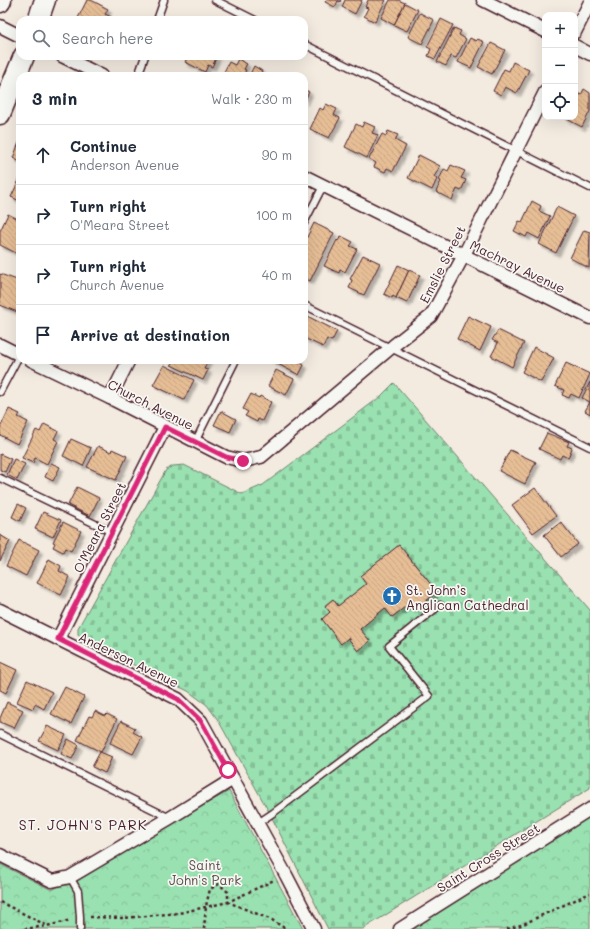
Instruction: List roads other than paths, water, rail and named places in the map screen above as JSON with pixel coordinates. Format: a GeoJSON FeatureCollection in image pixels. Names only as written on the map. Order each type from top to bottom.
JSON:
{"type":"FeatureCollection","features":[{"type":"Feature","properties":{"kind":"main road"},"geometry":{"type":"LineString","coordinates":[[39,16],[45,0]]}},
{"type":"Feature","properties":{"kind":"main road"},"geometry":{"type":"LineString","coordinates":[[17,72],[22,60]]}},
{"type":"Feature","properties":{"kind":"main road"},"geometry":{"type":"LineString","coordinates":[[0,114],[16,75]]}},
{"type":"Feature","properties":{"kind":"street"},"geometry":{"type":"LineString","coordinates":[[483,0],[542,30]]}},
{"type":"Feature","properties":{"kind":"street"},"geometry":{"type":"LineString","coordinates":[[578,26],[590,2]]}},
{"type":"Feature","properties":{"kind":"street"},"geometry":{"type":"LineString","coordinates":[[0,26],[16,34]]}},
{"type":"Feature","properties":{"kind":"street"},"geometry":{"type":"LineString","coordinates":[[578,48],[590,54]]}},
{"type":"Feature","properties":{"kind":"street"},"geometry":{"type":"LineString","coordinates":[[70,60],[94,72]]}},
{"type":"Feature","properties":{"kind":"street","name":"Emslie Street"},"geometry":{"type":"LineString","coordinates":[[261,457],[390,349],[432,316],[542,98]]}},
{"type":"Feature","properties":{"kind":"street","name":"Machray Avenue"},"geometry":{"type":"LineString","coordinates":[[308,178],[590,318]]}},
{"type":"Feature","properties":{"kind":"street"},"geometry":{"type":"LineString","coordinates":[[0,345],[16,353]]}},
{"type":"Feature","properties":{"kind":"street","name":"Church Avenue"},"geometry":{"type":"LineString","coordinates":[[40,364],[226,457],[243,461],[261,457]]}},
{"type":"Feature","properties":{"kind":"street"},"geometry":{"type":"LineString","coordinates":[[110,398],[127,364]]}},
{"type":"Feature","properties":{"kind":"street","name":"O'Meara Street"},"geometry":{"type":"LineString","coordinates":[[58,639],[165,427]]}},
{"type":"Feature","properties":{"kind":"street","name":"Anderson Avenue"},"geometry":{"type":"LineString","coordinates":[[0,610],[178,699],[201,721],[258,823],[314,929]]}},
{"type":"Feature","properties":{"kind":"street"},"geometry":{"type":"LineString","coordinates":[[0,855],[52,881],[70,877],[233,779]]}},
{"type":"Feature","properties":{"kind":"street","name":"Saint Cross Street"},"geometry":{"type":"LineString","coordinates":[[400,929],[590,809]]}},
{"type":"Feature","properties":{"kind":"lane"},"geometry":{"type":"LineString","coordinates":[[158,16],[164,0]]}},
{"type":"Feature","properties":{"kind":"lane"},"geometry":{"type":"LineString","coordinates":[[215,0],[247,16]]}},
{"type":"Feature","properties":{"kind":"lane"},"geometry":{"type":"LineString","coordinates":[[308,46],[590,188]]}},
{"type":"Feature","properties":{"kind":"lane"},"geometry":{"type":"LineString","coordinates":[[139,72],[144,60]]}},
{"type":"Feature","properties":{"kind":"lane"},"geometry":{"type":"LineString","coordinates":[[308,215],[323,186]]}},
{"type":"Feature","properties":{"kind":"lane"},"geometry":{"type":"LineString","coordinates":[[308,307],[590,447]]}},
{"type":"Feature","properties":{"kind":"lane"},"geometry":{"type":"LineString","coordinates":[[0,392],[16,362]]}},
{"type":"Feature","properties":{"kind":"lane"},"geometry":{"type":"LineString","coordinates":[[195,442],[234,364]]}},
{"type":"Feature","properties":{"kind":"lane"},"geometry":{"type":"LineString","coordinates":[[0,478],[112,532]]}},
{"type":"Feature","properties":{"kind":"lane"},"geometry":{"type":"LineString","coordinates":[[258,823],[429,696],[389,646],[440,605]]}},
{"type":"Feature","properties":{"kind":"lane"},"geometry":{"type":"LineString","coordinates":[[0,734],[170,818]]}},
{"type":"Feature","properties":{"kind":"lane"},"geometry":{"type":"LineString","coordinates":[[70,877],[78,891],[80,929]]}},
{"type":"Feature","properties":{"kind":"place","name":"St. John’s Anglican Cathedral"},"geometry":{"type":"Point","coordinates":[392,596]}},
{"type":"Feature","properties":{"kind":"district","name":"ST. JOHN'S PARK"},"geometry":{"type":"Point","coordinates":[83,824]}},
{"type":"Feature","properties":{"kind":"park label","name":"Saint John's Park"},"geometry":{"type":"Point","coordinates":[205,872]}}]}
